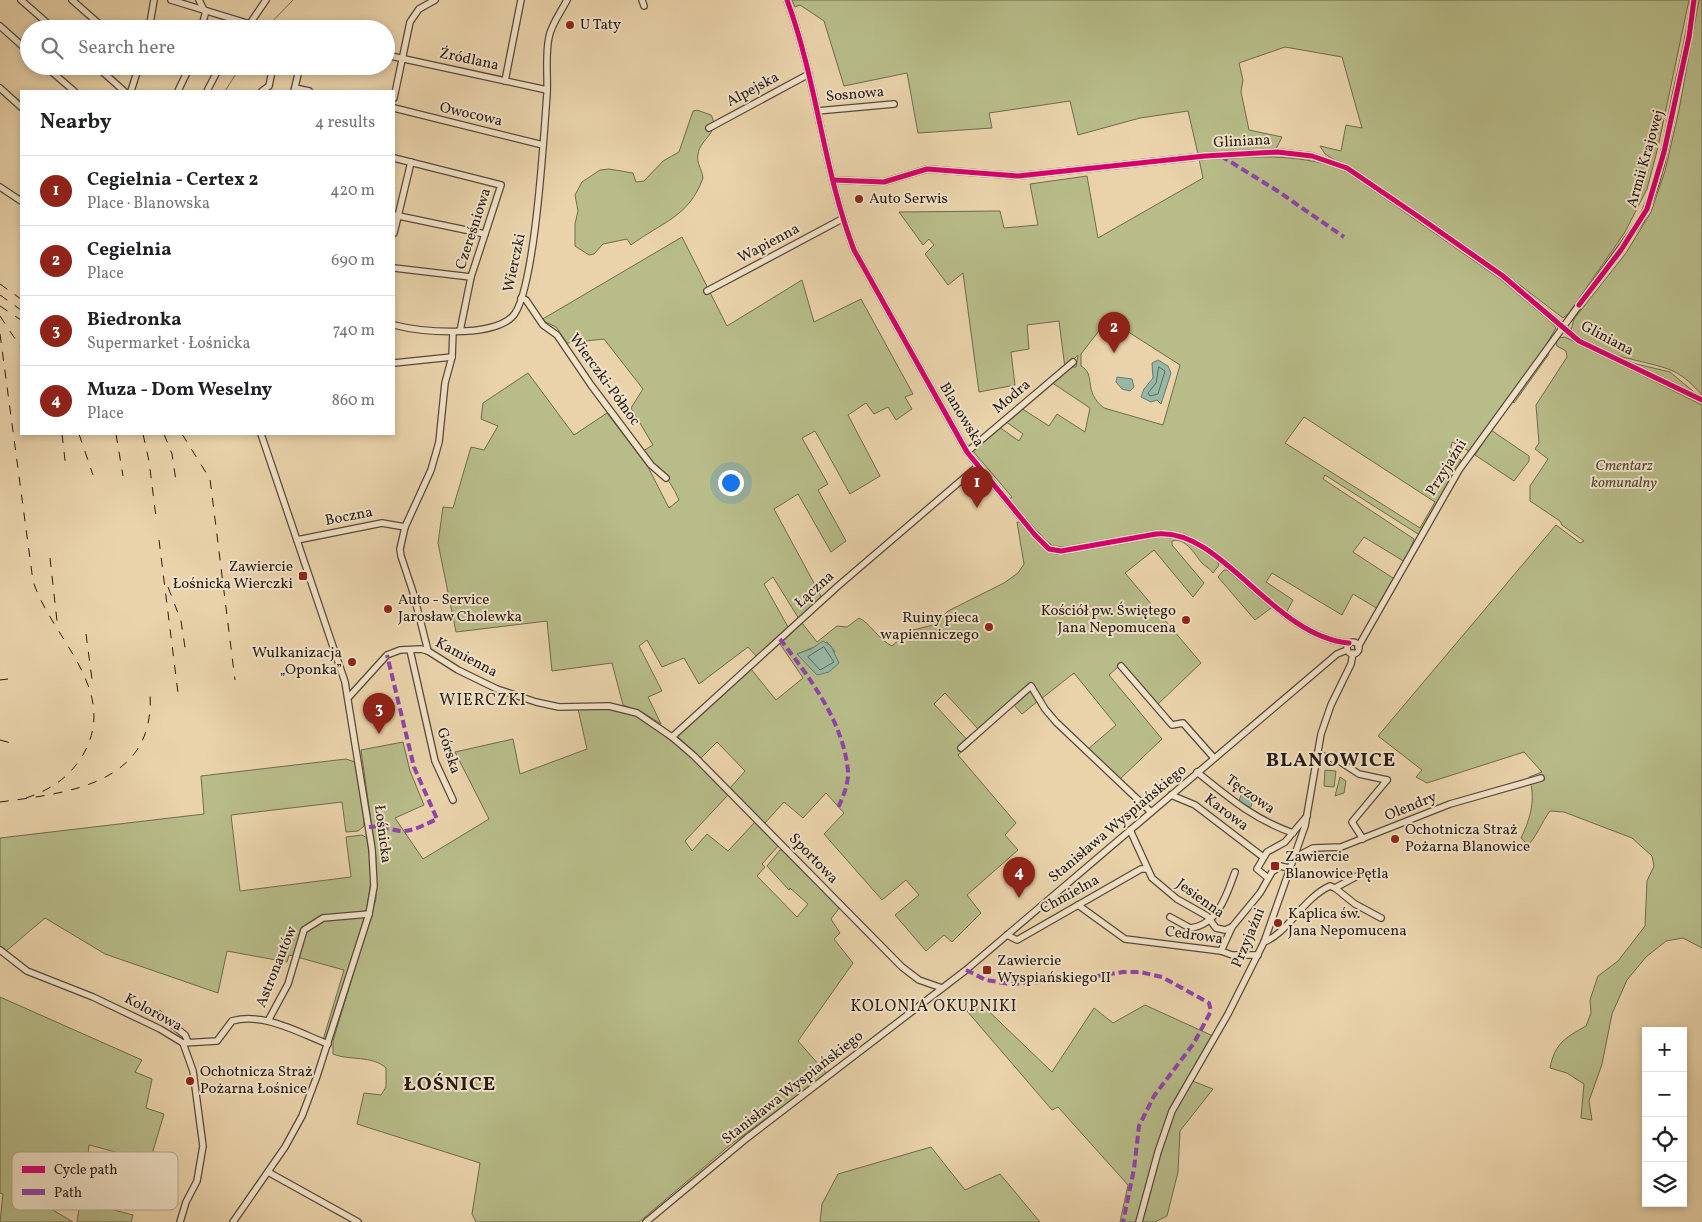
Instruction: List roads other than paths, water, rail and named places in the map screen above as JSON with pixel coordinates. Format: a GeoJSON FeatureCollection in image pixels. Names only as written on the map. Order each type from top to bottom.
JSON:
{"type":"FeatureCollection","features":[{"type":"Feature","properties":{"kind":"street"},"geometry":{"type":"LineString","coordinates":[[21,0],[44,20]]}},
{"type":"Feature","properties":{"kind":"street"},"geometry":{"type":"LineString","coordinates":[[72,0],[95,20]]}},
{"type":"Feature","properties":{"kind":"street"},"geometry":{"type":"LineString","coordinates":[[171,0],[229,20]]}},
{"type":"Feature","properties":{"kind":"street"},"geometry":{"type":"LineString","coordinates":[[177,2],[184,0]]}},
{"type":"Feature","properties":{"kind":"street"},"geometry":{"type":"LineString","coordinates":[[199,0],[205,11],[203,20]]}},
{"type":"Feature","properties":{"kind":"street"},"geometry":{"type":"LineString","coordinates":[[250,20],[266,0]]}},
{"type":"Feature","properties":{"kind":"street"},"geometry":{"type":"LineString","coordinates":[[395,93],[414,15],[419,9],[435,0]]}},
{"type":"Feature","properties":{"kind":"street"},"geometry":{"type":"LineString","coordinates":[[505,81],[521,0]]}},
{"type":"Feature","properties":{"kind":"street","name":"Wierczki"},"geometry":{"type":"LineString","coordinates":[[395,325],[431,332],[456,331],[506,322],[516,313],[533,244],[547,90],[549,35],[567,0]]}},
{"type":"Feature","properties":{"kind":"street","name":"Blanowska"},"geometry":{"type":"LineString","coordinates":[[787,0],[809,74],[842,219],[855,253],[967,452],[1035,535],[1049,549],[1066,551],[1156,534],[1173,534],[1188,539],[1214,555],[1302,628],[1335,641],[1350,642]]}},
{"type":"Feature","properties":{"kind":"street","name":"Armii Krajowej"},"geometry":{"type":"LineString","coordinates":[[1562,327],[1621,250],[1647,209],[1664,152],[1689,37],[1694,0]]}},
{"type":"Feature","properties":{"kind":"street"},"geometry":{"type":"LineString","coordinates":[[150,20],[152,2]]}},
{"type":"Feature","properties":{"kind":"street"},"geometry":{"type":"LineString","coordinates":[[0,26],[20,44]]}},
{"type":"Feature","properties":{"kind":"street","name":"Źródlana"},"geometry":{"type":"LineString","coordinates":[[395,57],[547,90]]}},
{"type":"Feature","properties":{"kind":"street","name":"Alpejska"},"geometry":{"type":"LineString","coordinates":[[709,128],[809,74]]}},
{"type":"Feature","properties":{"kind":"street"},"geometry":{"type":"LineString","coordinates":[[55,75],[73,90]]}},
{"type":"Feature","properties":{"kind":"street"},"geometry":{"type":"LineString","coordinates":[[106,75],[123,90]]}},
{"type":"Feature","properties":{"kind":"street"},"geometry":{"type":"LineString","coordinates":[[131,90],[136,75]]}},
{"type":"Feature","properties":{"kind":"street"},"geometry":{"type":"LineString","coordinates":[[178,90],[186,75]]}},
{"type":"Feature","properties":{"kind":"street"},"geometry":{"type":"LineString","coordinates":[[208,90],[215,75]]}},
{"type":"Feature","properties":{"kind":"street"},"geometry":{"type":"LineString","coordinates":[[263,90],[269,86],[271,75]]}},
{"type":"Feature","properties":{"kind":"street"},"geometry":{"type":"LineString","coordinates":[[295,90],[298,75]]}},
{"type":"Feature","properties":{"kind":"street"},"geometry":{"type":"LineString","coordinates":[[0,88],[20,106]]}},
{"type":"Feature","properties":{"kind":"street","name":"Sosnowa"},"geometry":{"type":"LineString","coordinates":[[817,111],[894,104]]}},
{"type":"Feature","properties":{"kind":"street","name":"Owocowa"},"geometry":{"type":"LineString","coordinates":[[395,108],[542,144]]}},
{"type":"Feature","properties":{"kind":"street","name":"Gliniana"},"geometry":{"type":"LineString","coordinates":[[833,180],[888,181],[927,169],[1018,176],[1205,156],[1277,152],[1312,156],[1347,168],[1424,220],[1503,276],[1562,327],[1589,346],[1702,400]]}},
{"type":"Feature","properties":{"kind":"street","name":"Czereśniowa"},"geometry":{"type":"LineString","coordinates":[[395,158],[501,185],[471,277],[456,331],[445,383],[435,456],[405,527],[400,556],[413,592],[428,650]]}},
{"type":"Feature","properties":{"kind":"street"},"geometry":{"type":"LineString","coordinates":[[411,162],[396,216],[486,234]]}},
{"type":"Feature","properties":{"kind":"street"},"geometry":{"type":"LineString","coordinates":[[0,187],[20,200]]}},
{"type":"Feature","properties":{"kind":"street","name":"Wapienna"},"geometry":{"type":"LineString","coordinates":[[707,291],[842,219]]}},
{"type":"Feature","properties":{"kind":"street"},"geometry":{"type":"LineString","coordinates":[[395,268],[471,277]]}},
{"type":"Feature","properties":{"kind":"street","name":"Wierczki-Północ"},"geometry":{"type":"LineString","coordinates":[[521,298],[526,300],[543,324],[557,335],[590,385],[651,466],[666,478]]}},
{"type":"Feature","properties":{"kind":"street","name":"Przyjaźni"},"geometry":{"type":"LineString","coordinates":[[1139,1222],[1171,1113],[1217,1035],[1264,942],[1308,814],[1317,754],[1326,720],[1351,664],[1353,654],[1368,632],[1459,470],[1562,327]]}},
{"type":"Feature","properties":{"kind":"street"},"geometry":{"type":"LineString","coordinates":[[395,363],[452,357]]}},
{"type":"Feature","properties":{"kind":"street","name":"Modra"},"geometry":{"type":"LineString","coordinates":[[967,452],[1074,362]]}},
{"type":"Feature","properties":{"kind":"street","name":"Łośnicka"},"geometry":{"type":"LineString","coordinates":[[233,1222],[268,1172],[302,1116],[328,1044],[369,914],[374,886],[372,849],[348,698],[340,665],[261,435]]}},
{"type":"Feature","properties":{"kind":"street","name":"Łączna"},"geometry":{"type":"LineString","coordinates":[[672,737],[851,574],[978,466]]}},
{"type":"Feature","properties":{"kind":"street","name":"Boczna"},"geometry":{"type":"LineString","coordinates":[[297,540],[382,523],[405,527]]}},
{"type":"Feature","properties":{"kind":"street","name":"Przyjaźni"},"geometry":{"type":"LineString","coordinates":[[1350,642],[1368,632]]}},
{"type":"Feature","properties":{"kind":"street"},"geometry":{"type":"LineString","coordinates":[[1335,641],[1353,654]]}},
{"type":"Feature","properties":{"kind":"street"},"geometry":{"type":"LineString","coordinates":[[1345,650],[1350,642],[1356,643],[1358,647]]}},
{"type":"Feature","properties":{"kind":"street","name":"Górska"},"geometry":{"type":"LineString","coordinates":[[410,650],[435,761],[453,800]]}},
{"type":"Feature","properties":{"kind":"street","name":"Kamienna"},"geometry":{"type":"LineString","coordinates":[[348,698],[386,655],[393,652],[428,650],[458,670],[497,689],[553,706],[609,706],[624,708],[643,716],[672,737]]}},
{"type":"Feature","properties":{"kind":"street","name":"Stanisława Wyspiańskiego"},"geometry":{"type":"LineString","coordinates":[[646,1222],[747,1138],[942,988],[1007,935],[1197,772],[1345,650]]}},
{"type":"Feature","properties":{"kind":"street"},"geometry":{"type":"LineString","coordinates":[[1121,666],[1172,725],[1183,722],[1214,758]]}},
{"type":"Feature","properties":{"kind":"street"},"geometry":{"type":"LineString","coordinates":[[961,748],[1031,686],[1045,709],[1056,722],[1151,812]]}},
{"type":"Feature","properties":{"kind":"street","name":"Sportowa"},"geometry":{"type":"LineString","coordinates":[[672,737],[694,756],[902,968],[919,980],[942,988]]}},
{"type":"Feature","properties":{"kind":"street"},"geometry":{"type":"LineString","coordinates":[[1317,754],[1339,761],[1359,774],[1387,780],[1352,822],[1363,839]]}},
{"type":"Feature","properties":{"kind":"street","name":"Tęczowa"},"geometry":{"type":"LineString","coordinates":[[1197,772],[1248,812],[1266,823],[1292,833]]}},
{"type":"Feature","properties":{"kind":"street","name":"Olendry"},"geometry":{"type":"LineString","coordinates":[[1292,859],[1313,848],[1341,847],[1450,804],[1541,778]]}},
{"type":"Feature","properties":{"kind":"street","name":"Karowa"},"geometry":{"type":"LineString","coordinates":[[1171,795],[1196,805],[1263,857]]}},
{"type":"Feature","properties":{"kind":"street"},"geometry":{"type":"LineString","coordinates":[[1289,868],[1278,866],[1268,878],[1257,869],[1263,857],[1285,842],[1308,814]]}},
{"type":"Feature","properties":{"kind":"street","name":"Jesienna"},"geometry":{"type":"LineString","coordinates":[[1130,830],[1152,878],[1177,899],[1210,920],[1218,928],[1232,927],[1260,893],[1268,878]]}},
{"type":"Feature","properties":{"kind":"street","name":"Chmielna"},"geometry":{"type":"LineString","coordinates":[[1007,935],[1017,940],[1141,869],[1147,868]]}},
{"type":"Feature","properties":{"kind":"street"},"geometry":{"type":"LineString","coordinates":[[1170,917],[1190,928],[1210,920],[1226,896],[1235,872]]}},
{"type":"Feature","properties":{"kind":"street"},"geometry":{"type":"LineString","coordinates":[[1335,888],[1360,875]]}},
{"type":"Feature","properties":{"kind":"street"},"geometry":{"type":"LineString","coordinates":[[1264,942],[1275,936],[1302,907],[1330,886],[1355,904],[1381,918]]}},
{"type":"Feature","properties":{"kind":"street","name":"Cedrowa"},"geometry":{"type":"LineString","coordinates":[[1078,905],[1121,938],[1222,950],[1232,955],[1258,955]]}},
{"type":"Feature","properties":{"kind":"street","name":"Astronautów"},"geometry":{"type":"LineString","coordinates":[[268,1021],[288,984],[304,930],[323,918],[369,914]]}},
{"type":"Feature","properties":{"kind":"street"},"geometry":{"type":"LineString","coordinates":[[1222,950],[1232,927]]}},
{"type":"Feature","properties":{"kind":"street","name":"Kolorowa"},"geometry":{"type":"LineString","coordinates":[[0,950],[27,971],[93,997],[185,1043],[193,1071],[203,1146],[197,1181],[186,1202],[180,1222]]}},
{"type":"Feature","properties":{"kind":"street"},"geometry":{"type":"LineString","coordinates":[[160,1014],[185,1035],[185,1043]]}},
{"type":"Feature","properties":{"kind":"street","name":"Astronautów"},"geometry":{"type":"LineString","coordinates":[[185,1043],[217,1040],[229,1024],[236,1020],[268,1021],[328,1044]]}},
{"type":"Feature","properties":{"kind":"street"},"geometry":{"type":"LineString","coordinates":[[268,1172],[358,1222]]}},
{"type":"Feature","properties":{"kind":"water"},"geometry":{"type":"Polygon","coordinates":[[[1158,360],[1168,366],[1171,373],[1161,404],[1157,400],[1151,402],[1141,397],[1144,389],[1153,378],[1152,363],[1158,360]]]}},
{"type":"Feature","properties":{"kind":"water"},"geometry":{"type":"Polygon","coordinates":[[[1117,377],[1132,379],[1134,387],[1130,391],[1122,389],[1116,382],[1117,377]]]}},
{"type":"Feature","properties":{"kind":"water"},"geometry":{"type":"Polygon","coordinates":[[[823,641],[831,646],[839,663],[829,672],[817,675],[797,654],[811,649],[823,641]]]}},
{"type":"Feature","properties":{"kind":"water"},"geometry":{"type":"Polygon","coordinates":[[[1241,795],[1252,802],[1251,807],[1247,807],[1239,801],[1241,795]]]}},
{"type":"Feature","properties":{"kind":"waterway"},"geometry":{"type":"LineString","coordinates":[[274,20],[293,0]]}},
{"type":"Feature","properties":{"kind":"waterway"},"geometry":{"type":"LineString","coordinates":[[226,90],[235,75]]}},
{"type":"Feature","properties":{"kind":"railway"},"geometry":{"type":"LineString","coordinates":[[0,284],[20,298]]}},
{"type":"Feature","properties":{"kind":"railway"},"geometry":{"type":"LineString","coordinates":[[0,295],[20,309]]}},
{"type":"Feature","properties":{"kind":"railway"},"geometry":{"type":"LineString","coordinates":[[0,306],[20,319]]}},
{"type":"Feature","properties":{"kind":"railway"},"geometry":{"type":"LineString","coordinates":[[0,316],[20,346]]}},
{"type":"Feature","properties":{"kind":"railway"},"geometry":{"type":"LineString","coordinates":[[0,334],[33,581],[42,602],[80,666],[89,688],[94,711],[92,734],[81,758],[75,766],[55,785],[20,800]]}},
{"type":"Feature","properties":{"kind":"railway"},"geometry":{"type":"LineString","coordinates":[[62,435],[66,469]]}},
{"type":"Feature","properties":{"kind":"railway"},"geometry":{"type":"LineString","coordinates":[[79,435],[93,475]]}},
{"type":"Feature","properties":{"kind":"railway"},"geometry":{"type":"LineString","coordinates":[[116,435],[123,476]]}},
{"type":"Feature","properties":{"kind":"railway"},"geometry":{"type":"LineString","coordinates":[[143,435],[149,461],[156,517]]}},
{"type":"Feature","properties":{"kind":"railway"},"geometry":{"type":"LineString","coordinates":[[164,435],[172,454],[176,481]]}},
{"type":"Feature","properties":{"kind":"railway"},"geometry":{"type":"LineString","coordinates":[[183,435],[210,479],[235,680]]}},
{"type":"Feature","properties":{"kind":"railway"},"geometry":{"type":"LineString","coordinates":[[159,540],[178,693]]}},
{"type":"Feature","properties":{"kind":"railway"},"geometry":{"type":"LineString","coordinates":[[50,558],[57,621]]}},
{"type":"Feature","properties":{"kind":"railway"},"geometry":{"type":"LineString","coordinates":[[168,587],[181,621],[186,654]]}},
{"type":"Feature","properties":{"kind":"railway"},"geometry":{"type":"LineString","coordinates":[[86,634],[93,687]]}},
{"type":"Feature","properties":{"kind":"railway"},"geometry":{"type":"LineString","coordinates":[[0,680],[8,679]]}},
{"type":"Feature","properties":{"kind":"railway"},"geometry":{"type":"LineString","coordinates":[[0,802],[26,799],[78,788],[102,779],[123,766],[139,748],[148,724],[150,693]]}},
{"type":"Feature","properties":{"kind":"railway"},"geometry":{"type":"LineString","coordinates":[[0,740],[11,743]]}},
{"type":"Feature","properties":{"kind":"place","name":"U Taty"},"geometry":{"type":"Point","coordinates":[570,25]}},
{"type":"Feature","properties":{"kind":"place","name":"Auto Serwis"},"geometry":{"type":"Point","coordinates":[859,199]}},
{"type":"Feature","properties":{"kind":"place","name":"Cegielnia"},"geometry":{"type":"Point","coordinates":[1114,353]}},
{"type":"Feature","properties":{"kind":"place","name":"Cegielnia - Certex 2"},"geometry":{"type":"Point","coordinates":[977,508]}},
{"type":"Feature","properties":{"kind":"place","name":"Zawiercie Łośnicka Wierczki"},"geometry":{"type":"Point","coordinates":[303,576]}},
{"type":"Feature","properties":{"kind":"place","name":"Auto - Service Jarosław Cholewka"},"geometry":{"type":"Point","coordinates":[388,609]}},
{"type":"Feature","properties":{"kind":"place","name":"Kościół pw. Świętego Jana Nepomucena"},"geometry":{"type":"Point","coordinates":[1186,620]}},
{"type":"Feature","properties":{"kind":"place","name":"Ruiny pieca wapienniczego"},"geometry":{"type":"Point","coordinates":[989,627]}},
{"type":"Feature","properties":{"kind":"place","name":"Wulkanizacja „Oponka”"},"geometry":{"type":"Point","coordinates":[352,662]}},
{"type":"Feature","properties":{"kind":"place","name":"Biedronka"},"geometry":{"type":"Point","coordinates":[379,734]}},
{"type":"Feature","properties":{"kind":"place","name":"Ochotnicza Straż Pożarna Blanowice"},"geometry":{"type":"Point","coordinates":[1395,839]}},
{"type":"Feature","properties":{"kind":"place","name":"Zawiercie Blanowice Pętla"},"geometry":{"type":"Point","coordinates":[1275,866]}},
{"type":"Feature","properties":{"kind":"place","name":"Muza - Dom Weselny"},"geometry":{"type":"Point","coordinates":[1019,898]}},
{"type":"Feature","properties":{"kind":"place","name":"Kaplica św. Jana Nepomucena"},"geometry":{"type":"Point","coordinates":[1278,923]}},
{"type":"Feature","properties":{"kind":"place","name":"Zawiercie Wyspiańskiego II"},"geometry":{"type":"Point","coordinates":[987,970]}},
{"type":"Feature","properties":{"kind":"place","name":"Ochotnicza Straż Pożarna Łośnice"},"geometry":{"type":"Point","coordinates":[190,1081]}},
{"type":"Feature","properties":{"kind":"district","name":"WIERCZKI"},"geometry":{"type":"Point","coordinates":[483,701]}},
{"type":"Feature","properties":{"kind":"district","name":"BLANOWICE"},"geometry":{"type":"Point","coordinates":[1331,761]}},
{"type":"Feature","properties":{"kind":"district","name":"KOLONIA OKUPNIKI"},"geometry":{"type":"Point","coordinates":[934,1007]}},
{"type":"Feature","properties":{"kind":"district","name":"ŁOŚNICE"},"geometry":{"type":"Point","coordinates":[450,1085]}},
{"type":"Feature","properties":{"kind":"park label","name":"Cmentarz komunalny"},"geometry":{"type":"Point","coordinates":[1624,474]}}]}
